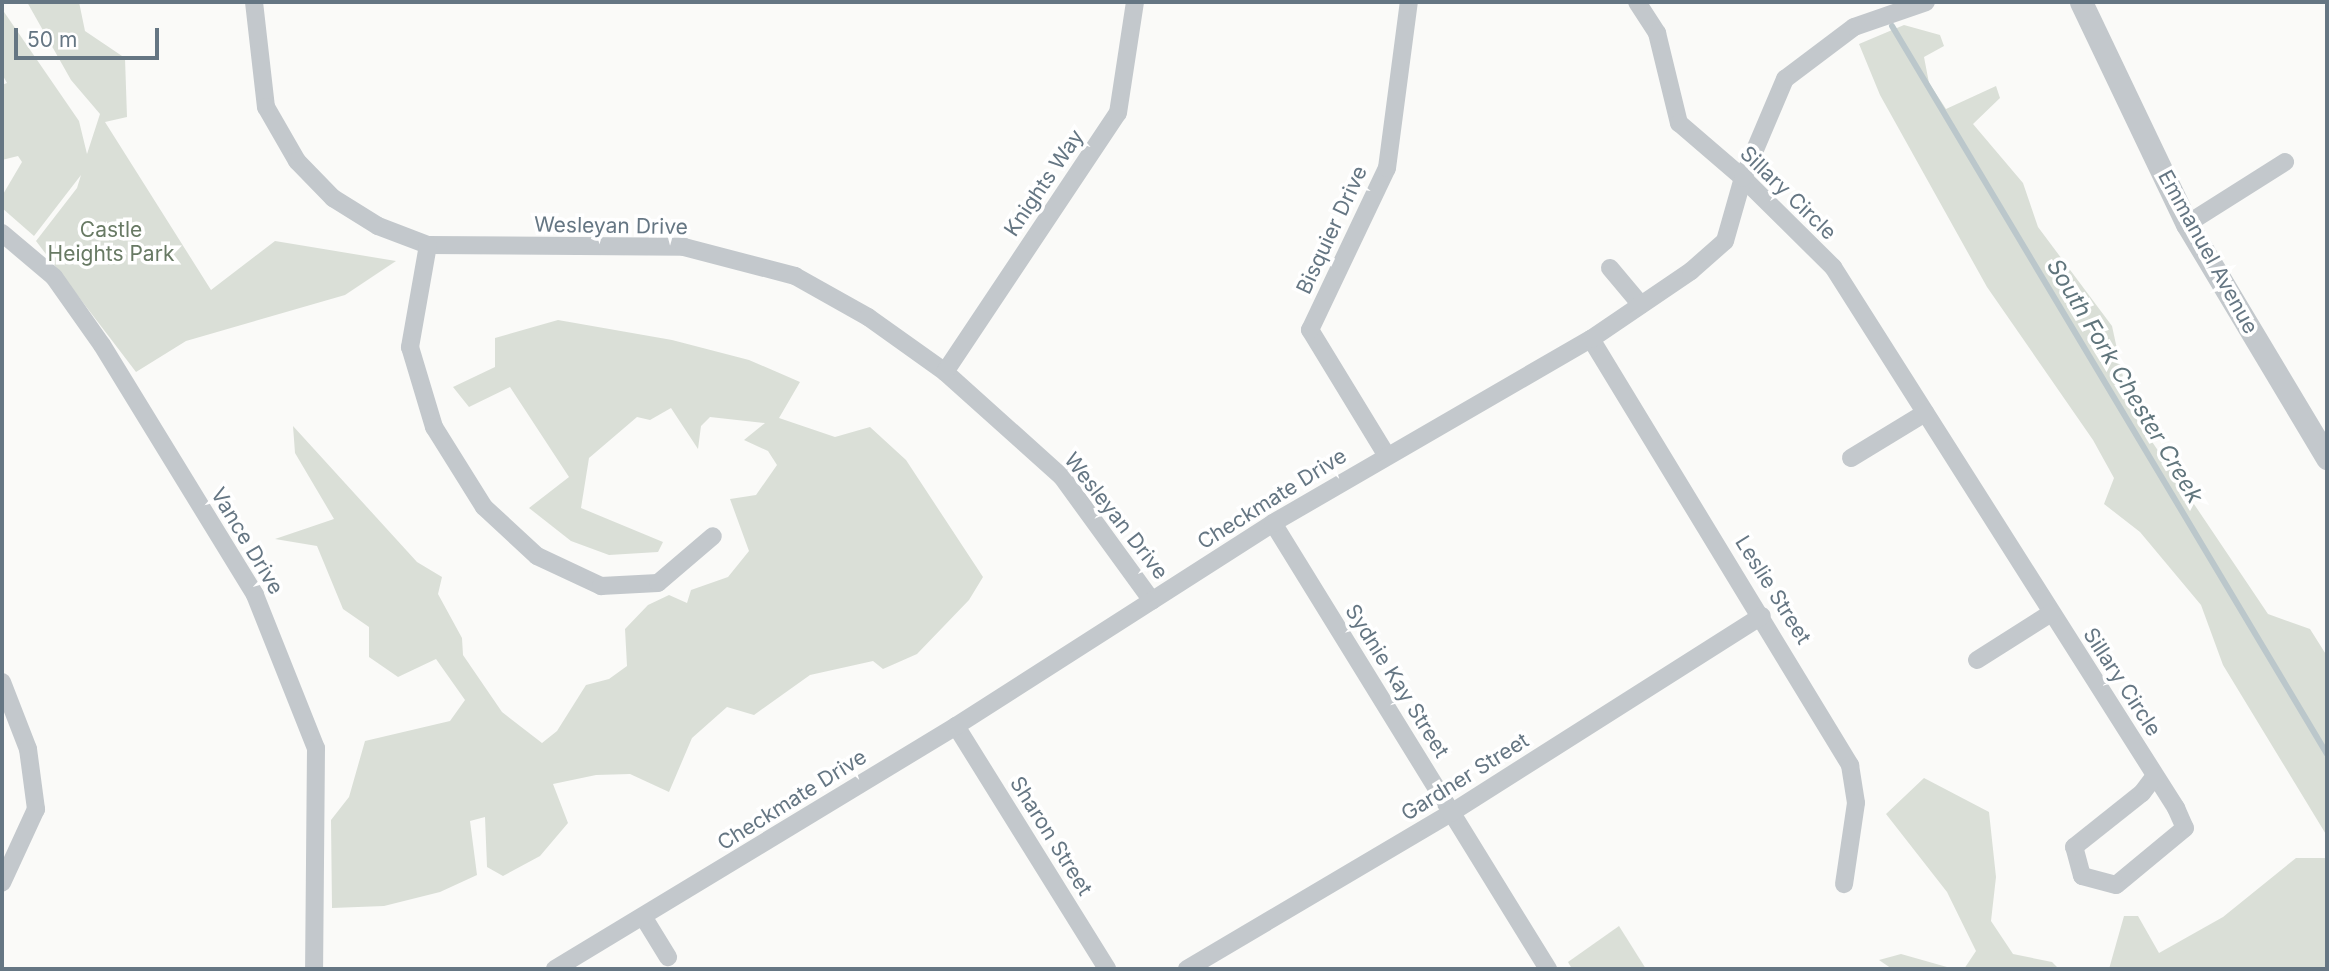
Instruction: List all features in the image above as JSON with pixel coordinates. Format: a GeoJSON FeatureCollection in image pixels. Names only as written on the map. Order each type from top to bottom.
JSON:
{"type":"FeatureCollection","features":[{"type":"Feature","properties":{"kind":"street","name":"Wesleyan Drive"},"geometry":{"type":"LineString","coordinates":[[254,2],[266,107],[297,161],[333,198],[378,226],[428,245],[684,247],[795,276],[868,317],[945,372],[1062,477],[1152,601]]}},
{"type":"Feature","properties":{"kind":"street","name":"Knights Way"},"geometry":{"type":"LineString","coordinates":[[945,372],[1118,113],[1135,2]]}},
{"type":"Feature","properties":{"kind":"street","name":"Bisquier Drive"},"geometry":{"type":"LineString","coordinates":[[1387,456],[1310,330],[1387,168],[1409,2]]}},
{"type":"Feature","properties":{"kind":"street","name":"Sillary Circle"},"geometry":{"type":"LineString","coordinates":[[1637,2],[1657,33],[1679,122],[1743,178],[1833,267],[2155,776],[2185,828],[2116,886],[2082,876],[2074,847],[2143,793],[2155,776]]}},
{"type":"Feature","properties":{"kind":"street","name":"Checkmate Drive"},"geometry":{"type":"LineString","coordinates":[[555,969],[644,918],[956,726],[1273,523],[1591,339],[1691,271],[1725,241],[1743,178],[1785,79],[1854,27],[1926,2]]}},
{"type":"Feature","properties":{"kind":"street","name":"Emmanuel Avenue"},"geometry":{"type":"LineString","coordinates":[[2081,2],[2187,224],[2320,428],[2327,457]]}},
{"type":"Feature","properties":{"kind":"street"},"geometry":{"type":"LineString","coordinates":[[2187,224],[2285,162]]}},
{"type":"Feature","properties":{"kind":"street","name":"Vance Drive"},"geometry":{"type":"LineString","coordinates":[[2,233],[54,277],[102,345],[255,595],[316,748],[314,969]]}},
{"type":"Feature","properties":{"kind":"street"},"geometry":{"type":"LineString","coordinates":[[428,245],[410,347],[434,427],[484,507],[537,556],[601,586],[658,583],[713,536]]}},
{"type":"Feature","properties":{"kind":"street"},"geometry":{"type":"LineString","coordinates":[[1610,268],[1641,305]]}},
{"type":"Feature","properties":{"kind":"street","name":"Leslie Street"},"geometry":{"type":"LineString","coordinates":[[1591,339],[1762,616],[1850,765],[1856,803],[1844,884]]}},
{"type":"Feature","properties":{"kind":"street"},"geometry":{"type":"LineString","coordinates":[[1852,458],[1925,414]]}},
{"type":"Feature","properties":{"kind":"street","name":"Sydnie Kay Street"},"geometry":{"type":"LineString","coordinates":[[1273,523],[1548,969]]}},
{"type":"Feature","properties":{"kind":"street"},"geometry":{"type":"LineString","coordinates":[[1978,660],[2051,613]]}},
{"type":"Feature","properties":{"kind":"street","name":"Gardner Street"},"geometry":{"type":"LineString","coordinates":[[1187,969],[1451,813],[1762,616]]}},
{"type":"Feature","properties":{"kind":"street"},"geometry":{"type":"LineString","coordinates":[[2,682],[28,749],[36,809],[2,883]]}},
{"type":"Feature","properties":{"kind":"street","name":"Sharon Street"},"geometry":{"type":"LineString","coordinates":[[956,726],[1108,969]]}},
{"type":"Feature","properties":{"kind":"street"},"geometry":{"type":"LineString","coordinates":[[644,918],[668,957]]}},
{"type":"Feature","properties":{"kind":"green space","name":"Castle Heights Park"},"geometry":{"type":"Polygon","coordinates":[[[27,2],[79,2],[85,31],[125,58],[127,117],[105,122],[211,290],[275,241],[396,261],[345,295],[186,341],[136,372],[36,241],[77,188],[81,175],[34,236],[2,208],[2,196],[22,162],[18,156],[2,160],[2,85],[7,83],[2,74],[2,9],[79,121],[87,154],[100,114],[71,80],[27,2]]]}},
{"type":"Feature","properties":{"kind":"green space"},"geometry":{"type":"Polygon","coordinates":[[[1904,25],[1940,35],[1944,46],[1924,57],[1929,83],[1946,109],[1996,86],[2000,98],[1973,124],[2023,183],[2038,227],[2112,326],[2130,409],[2268,614],[2310,629],[2327,656],[2327,836],[2223,665],[2201,605],[2140,532],[2104,504],[2114,478],[2093,440],[1987,287],[1880,95],[1859,44],[1904,25]]]}},
{"type":"Feature","properties":{"kind":"green space"},"geometry":{"type":"Polygon","coordinates":[[[558,320],[672,340],[749,360],[800,382],[779,418],[835,437],[870,427],[906,460],[983,577],[969,600],[917,654],[883,669],[873,661],[810,675],[754,715],[727,707],[692,738],[669,792],[630,774],[596,775],[553,784],[568,823],[540,856],[503,876],[487,867],[485,817],[470,821],[477,875],[440,892],[384,906],[332,908],[331,820],[349,797],[365,741],[450,721],[465,700],[436,659],[398,677],[369,657],[369,627],[343,609],[317,546],[275,539],[334,519],[295,453],[293,426],[417,562],[442,577],[438,594],[462,638],[463,655],[502,712],[542,743],[557,731],[586,685],[609,679],[627,666],[625,629],[648,605],[669,595],[687,603],[691,590],[728,577],[749,551],[730,499],[756,495],[777,465],[768,451],[744,440],[765,423],[710,417],[701,426],[698,449],[671,408],[650,420],[637,417],[589,458],[581,508],[663,542],[658,552],[609,555],[571,541],[529,508],[569,477],[510,387],[469,407],[453,387],[495,367],[495,338],[558,320]]]}},
{"type":"Feature","properties":{"kind":"green space"},"geometry":{"type":"Polygon","coordinates":[[[1924,778],[1989,812],[1996,877],[1991,921],[2013,954],[2052,962],[2059,969],[1964,969],[1976,951],[1947,892],[1886,814],[1924,778]]]}},
{"type":"Feature","properties":{"kind":"green space"},"geometry":{"type":"Polygon","coordinates":[[[2296,858],[2327,858],[2327,969],[2109,969],[2124,916],[2138,916],[2159,953],[2223,917],[2296,858]]]}},
{"type":"Feature","properties":{"kind":"green space"},"geometry":{"type":"Polygon","coordinates":[[[1619,926],[1646,969],[1572,969],[1568,962],[1619,926]]]}},
{"type":"Feature","properties":{"kind":"green space"},"geometry":{"type":"Polygon","coordinates":[[[1901,954],[1954,969],[1892,969],[1879,960],[1901,954]]]}},
{"type":"Feature","properties":{"kind":"waterway","name":"South Fork Chester Creek"},"geometry":{"type":"LineString","coordinates":[[1892,26],[2327,754]]}}]}
